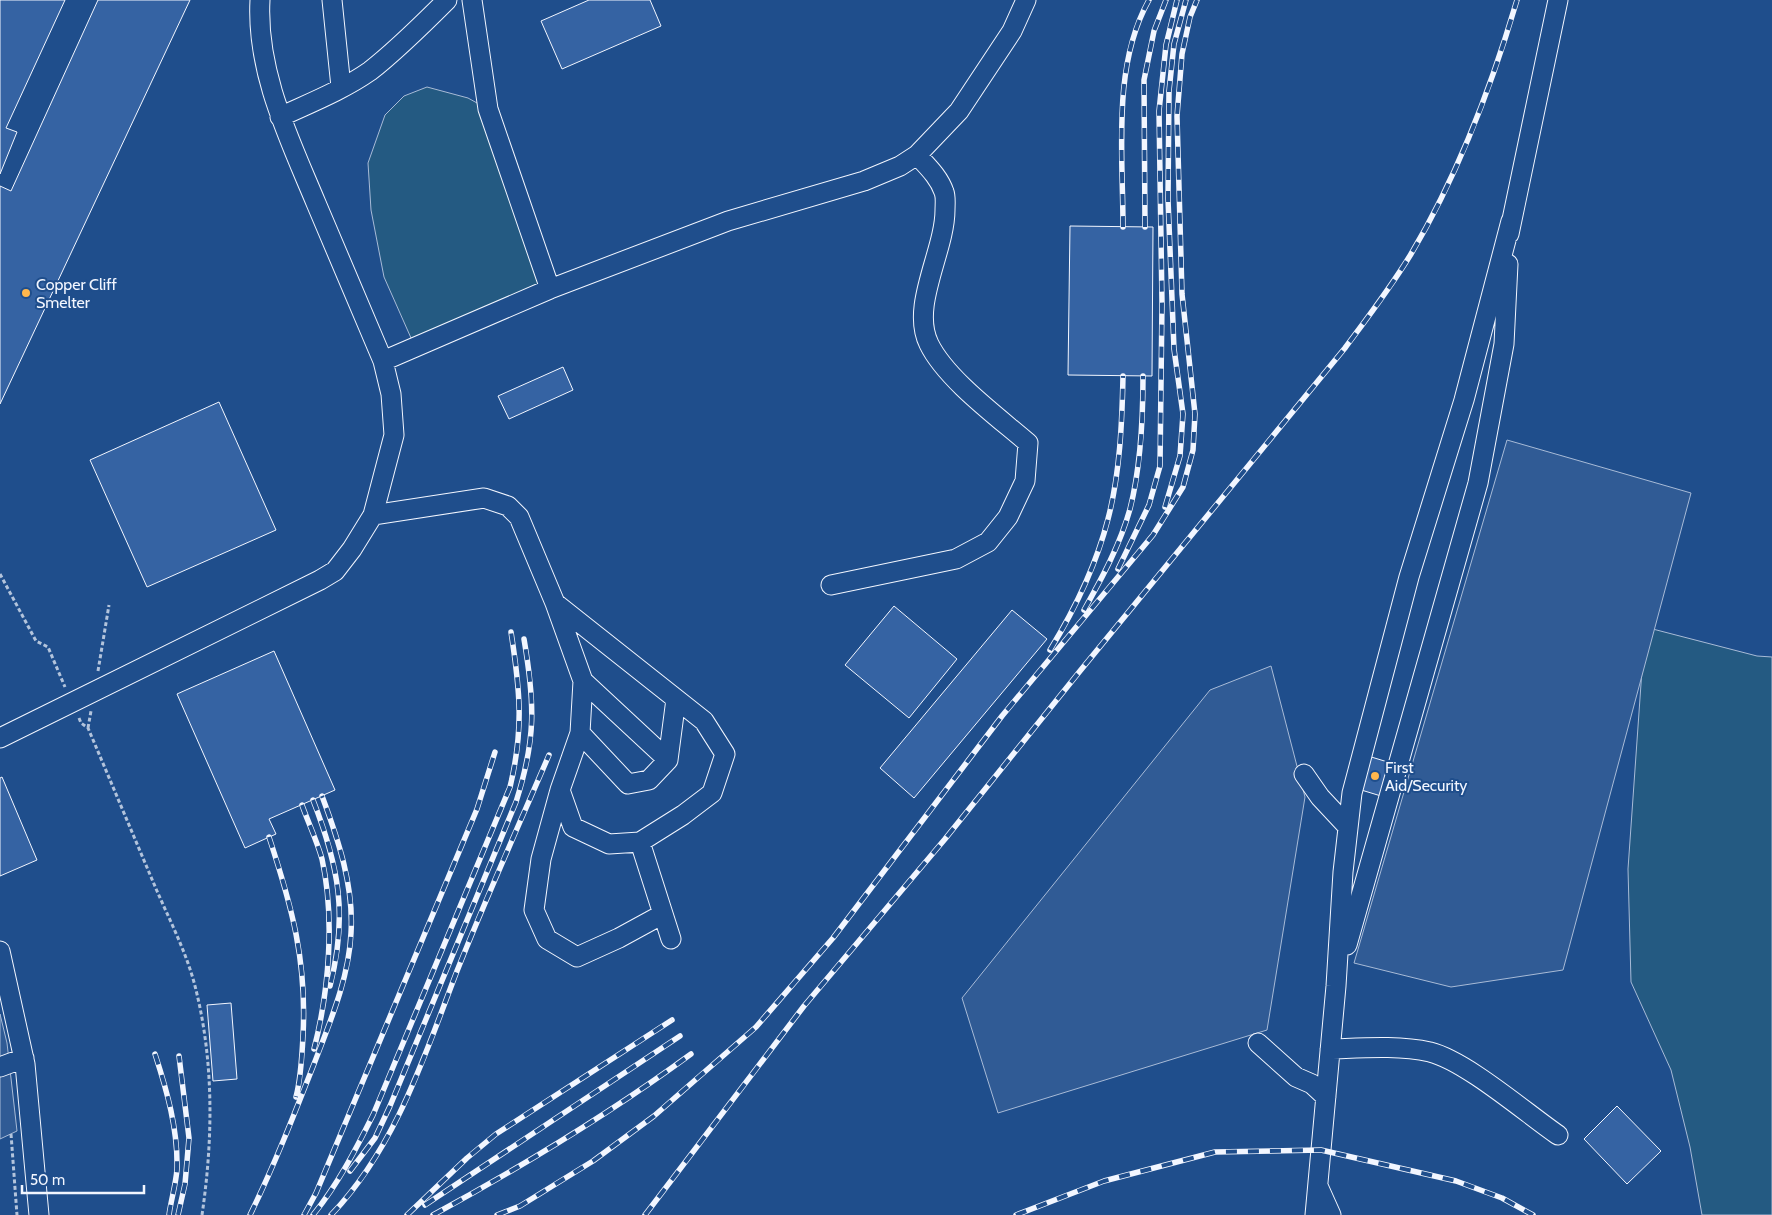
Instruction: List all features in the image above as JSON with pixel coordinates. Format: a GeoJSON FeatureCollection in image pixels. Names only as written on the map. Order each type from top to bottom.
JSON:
{"type":"FeatureCollection","features":[{"type":"Feature","properties":{"kind":"street"},"geometry":{"type":"LineString","coordinates":[[0,738],[72,704],[335,571],[352,549],[373,515],[394,435],[392,394],[382,361],[280,117],[263,57],[259,23],[260,0]]}},
{"type":"Feature","properties":{"kind":"street"},"geometry":{"type":"LineString","coordinates":[[332,0],[341,87]]}},
{"type":"Feature","properties":{"kind":"street"},"geometry":{"type":"LineString","coordinates":[[280,117],[369,71],[422,25],[446,0]]}},
{"type":"Feature","properties":{"kind":"street"},"geometry":{"type":"LineString","coordinates":[[472,0],[488,108],[550,289]]}},
{"type":"Feature","properties":{"kind":"street"},"geometry":{"type":"LineString","coordinates":[[382,361],[550,289],[728,221],[886,173],[917,155],[959,111],[1012,32],[1026,0]]}},
{"type":"Feature","properties":{"kind":"street"},"geometry":{"type":"LineString","coordinates":[[1315,1215],[1352,793],[1411,568],[1464,400],[1510,223],[1558,0]]}},
{"type":"Feature","properties":{"kind":"street"},"geometry":{"type":"LineString","coordinates":[[831,586],[956,559],[988,542],[1008,517],[1025,481],[1028,443],[951,374],[928,344],[924,327],[925,299],[945,228],[945,193],[937,178],[917,155]]}},
{"type":"Feature","properties":{"kind":"street"},"geometry":{"type":"LineString","coordinates":[[1336,986],[1465,535],[1486,445],[1504,344],[1510,223]]}},
{"type":"Feature","properties":{"kind":"street"},"geometry":{"type":"LineString","coordinates":[[373,515],[484,498],[508,506],[519,517],[555,604],[583,681],[580,734],[560,790],[541,859],[534,910],[548,939],[577,957],[619,938],[663,914]]}},
{"type":"Feature","properties":{"kind":"street"},"geometry":{"type":"LineString","coordinates":[[555,604],[704,721],[725,754],[712,792],[684,816],[640,842],[609,844],[573,828],[560,790]]}},
{"type":"Feature","properties":{"kind":"street"},"geometry":{"type":"LineString","coordinates":[[583,681],[668,760]]}},
{"type":"Feature","properties":{"kind":"street"},"geometry":{"type":"LineString","coordinates":[[580,734],[628,784],[649,780],[668,760],[676,699]]}},
{"type":"Feature","properties":{"kind":"street"},"geometry":{"type":"LineString","coordinates":[[1304,774],[1320,797],[1348,827]]}},
{"type":"Feature","properties":{"kind":"street"},"geometry":{"type":"LineString","coordinates":[[640,842],[671,939]]}},
{"type":"Feature","properties":{"kind":"street"},"geometry":{"type":"LineString","coordinates":[[0,951],[24,1058],[39,1215]]}},
{"type":"Feature","properties":{"kind":"street"},"geometry":{"type":"LineString","coordinates":[[1258,1043],[1296,1077],[1312,1084],[1326,1097]]}},
{"type":"Feature","properties":{"kind":"street"},"geometry":{"type":"LineString","coordinates":[[1330,1049],[1380,1047],[1430,1052],[1459,1064],[1558,1136]]}},
{"type":"Feature","properties":{"kind":"street"},"geometry":{"type":"LineString","coordinates":[[0,1067],[24,1058]]}},
{"type":"Feature","properties":{"kind":"street"},"geometry":{"type":"LineString","coordinates":[[1318,1185],[1331,1215]]}},
{"type":"Feature","properties":{"kind":"path"},"geometry":{"type":"LineString","coordinates":[[0,574],[36,641],[48,647],[81,723],[88,728],[176,936],[196,989],[207,1057],[211,1118],[210,1163],[202,1215]]}},
{"type":"Feature","properties":{"kind":"path"},"geometry":{"type":"LineString","coordinates":[[88,728],[108,605]]}},
{"type":"Feature","properties":{"kind":"path"},"geometry":{"type":"LineString","coordinates":[[11,1134],[17,1215]]}},
{"type":"Feature","properties":{"kind":"shaded area"},"geometry":{"type":"Polygon","coordinates":[[[427,87],[468,98],[486,108],[548,288],[415,347],[384,277],[371,210],[368,163],[385,115],[404,96],[427,87]]]}},
{"type":"Feature","properties":{"kind":"shaded area"},"geometry":{"type":"Polygon","coordinates":[[[1507,440],[1691,493],[1563,970],[1451,987],[1354,963],[1507,440]]]}},
{"type":"Feature","properties":{"kind":"shaded area"},"geometry":{"type":"Polygon","coordinates":[[[1645,627],[1757,656],[1772,657],[1772,1215],[1702,1215],[1690,1147],[1671,1070],[1631,982],[1628,869],[1645,627]]]}},
{"type":"Feature","properties":{"kind":"shaded area"},"geometry":{"type":"Polygon","coordinates":[[[1271,666],[1305,797],[1267,1030],[998,1113],[962,998],[1210,690],[1271,666]]]}},
{"type":"Feature","properties":{"kind":"shaded area"},"geometry":{"type":"Polygon","coordinates":[[[0,1014],[7,1043],[17,1131],[0,1139],[0,1014]]]}},
{"type":"Feature","properties":{"kind":"building"},"geometry":{"type":"Polygon","coordinates":[[[0,0],[65,0],[6,128],[17,132],[0,174],[0,0]]]}},
{"type":"Feature","properties":{"kind":"building","name":"Copper Cliff Smelter"},"geometry":{"type":"Polygon","coordinates":[[[98,0],[190,0],[0,404],[0,186],[11,191],[98,0]]]}},
{"type":"Feature","properties":{"kind":"building"},"geometry":{"type":"Polygon","coordinates":[[[589,0],[650,0],[661,26],[562,69],[541,21],[589,0]]]}},
{"type":"Feature","properties":{"kind":"building"},"geometry":{"type":"Polygon","coordinates":[[[1070,226],[1153,227],[1152,376],[1068,375],[1070,226]]]}},
{"type":"Feature","properties":{"kind":"building"},"geometry":{"type":"Polygon","coordinates":[[[563,367],[573,390],[509,419],[498,396],[563,367]]]}},
{"type":"Feature","properties":{"kind":"building"},"geometry":{"type":"Polygon","coordinates":[[[219,402],[276,530],[147,587],[90,460],[219,402]]]}},
{"type":"Feature","properties":{"kind":"building"},"geometry":{"type":"Polygon","coordinates":[[[894,606],[957,659],[909,718],[845,665],[894,606]]]}},
{"type":"Feature","properties":{"kind":"building"},"geometry":{"type":"Polygon","coordinates":[[[1012,610],[1047,639],[914,798],[880,768],[1012,610]]]}},
{"type":"Feature","properties":{"kind":"building"},"geometry":{"type":"Polygon","coordinates":[[[274,651],[335,790],[269,819],[276,834],[245,848],[177,694],[274,651]]]}},
{"type":"Feature","properties":{"kind":"building","name":"First Aid/Security"},"geometry":{"type":"Polygon","coordinates":[[[1368,756],[1391,763],[1381,796],[1358,789],[1368,756]]]}},
{"type":"Feature","properties":{"kind":"building"},"geometry":{"type":"Polygon","coordinates":[[[2,777],[37,860],[0,876],[0,778],[2,777]]]}},
{"type":"Feature","properties":{"kind":"building"},"geometry":{"type":"Polygon","coordinates":[[[231,1003],[237,1079],[213,1081],[207,1005],[231,1003]]]}},
{"type":"Feature","properties":{"kind":"building"},"geometry":{"type":"Polygon","coordinates":[[[1617,1106],[1661,1151],[1627,1184],[1584,1139],[1617,1106]]]}},
{"type":"Feature","properties":{"kind":"railway"},"geometry":{"type":"LineString","coordinates":[[1123,227],[1121,140],[1125,81],[1129,53],[1137,26],[1149,0]]}},
{"type":"Feature","properties":{"kind":"railway"},"geometry":{"type":"LineString","coordinates":[[1145,227],[1144,80],[1154,31],[1166,0]]}},
{"type":"Feature","properties":{"kind":"railway"},"geometry":{"type":"LineString","coordinates":[[1118,569],[1149,505],[1160,466],[1162,303],[1159,111],[1166,45],[1177,0]]}},
{"type":"Feature","properties":{"kind":"railway"},"geometry":{"type":"LineString","coordinates":[[1165,507],[1180,456],[1183,414],[1174,349],[1168,199],[1169,91],[1174,44],[1186,0]]}},
{"type":"Feature","properties":{"kind":"railway"},"geometry":{"type":"LineString","coordinates":[[497,1215],[520,1206],[593,1161],[654,1116],[756,1027],[833,938],[1002,716],[1153,535],[1183,487],[1193,450],[1195,414],[1182,294],[1177,116],[1182,54],[1190,17],[1197,0]]}},
{"type":"Feature","properties":{"kind":"railway"},"geometry":{"type":"LineString","coordinates":[[645,1215],[804,1006],[945,839],[1345,348],[1379,302],[1411,254],[1444,193],[1472,130],[1496,66],[1517,0]]}},
{"type":"Feature","properties":{"kind":"railway"},"geometry":{"type":"LineString","coordinates":[[1050,650],[1084,587],[1108,519],[1118,466],[1123,376]]}},
{"type":"Feature","properties":{"kind":"railway"},"geometry":{"type":"LineString","coordinates":[[1084,610],[1116,548],[1130,509],[1141,443],[1143,376]]}},
{"type":"Feature","properties":{"kind":"railway"},"geometry":{"type":"LineString","coordinates":[[313,1215],[338,1179],[373,1115],[510,787],[519,728],[517,673],[511,632]]}},
{"type":"Feature","properties":{"kind":"railway"},"geometry":{"type":"LineString","coordinates":[[350,1171],[375,1138],[390,1106],[516,802],[523,780],[532,721],[532,703],[524,639]]}},
{"type":"Feature","properties":{"kind":"railway"},"geometry":{"type":"LineString","coordinates":[[304,1215],[316,1193],[477,809],[495,752]]}},
{"type":"Feature","properties":{"kind":"railway"},"geometry":{"type":"LineString","coordinates":[[331,1215],[354,1189],[373,1160],[391,1131],[406,1100],[479,917],[549,755]]}},
{"type":"Feature","properties":{"kind":"railway"},"geometry":{"type":"LineString","coordinates":[[250,1215],[276,1159],[314,1064],[338,1000],[347,967],[351,933],[350,898],[344,863],[322,796]]}},
{"type":"Feature","properties":{"kind":"railway"},"geometry":{"type":"LineString","coordinates":[[313,800],[329,847],[338,892],[339,936],[330,986]]}},
{"type":"Feature","properties":{"kind":"railway"},"geometry":{"type":"LineString","coordinates":[[302,805],[322,859],[328,905],[327,979],[314,1049]]}},
{"type":"Feature","properties":{"kind":"railway"},"geometry":{"type":"LineString","coordinates":[[269,837],[291,911],[303,983],[303,1036],[296,1097]]}},
{"type":"Feature","properties":{"kind":"railway"},"geometry":{"type":"LineString","coordinates":[[407,1215],[467,1158],[496,1134],[672,1020]]}},
{"type":"Feature","properties":{"kind":"railway"},"geometry":{"type":"LineString","coordinates":[[425,1205],[680,1036]]}},
{"type":"Feature","properties":{"kind":"railway"},"geometry":{"type":"LineString","coordinates":[[155,1054],[167,1096],[176,1139],[176,1180],[169,1215]]}},
{"type":"Feature","properties":{"kind":"railway"},"geometry":{"type":"LineString","coordinates":[[433,1215],[565,1139],[629,1098],[691,1054]]}},
{"type":"Feature","properties":{"kind":"railway"},"geometry":{"type":"LineString","coordinates":[[178,1215],[185,1184],[189,1138],[179,1056]]}},
{"type":"Feature","properties":{"kind":"railway"},"geometry":{"type":"LineString","coordinates":[[1016,1215],[1104,1181],[1215,1152],[1321,1150],[1456,1181],[1502,1198],[1533,1215]]}},
{"type":"Feature","properties":{"kind":"place","name":"Copper Cliff Smelter"},"geometry":{"type":"Point","coordinates":[26,293]}},
{"type":"Feature","properties":{"kind":"place","name":"First Aid/Security"},"geometry":{"type":"Point","coordinates":[1375,776]}}]}
